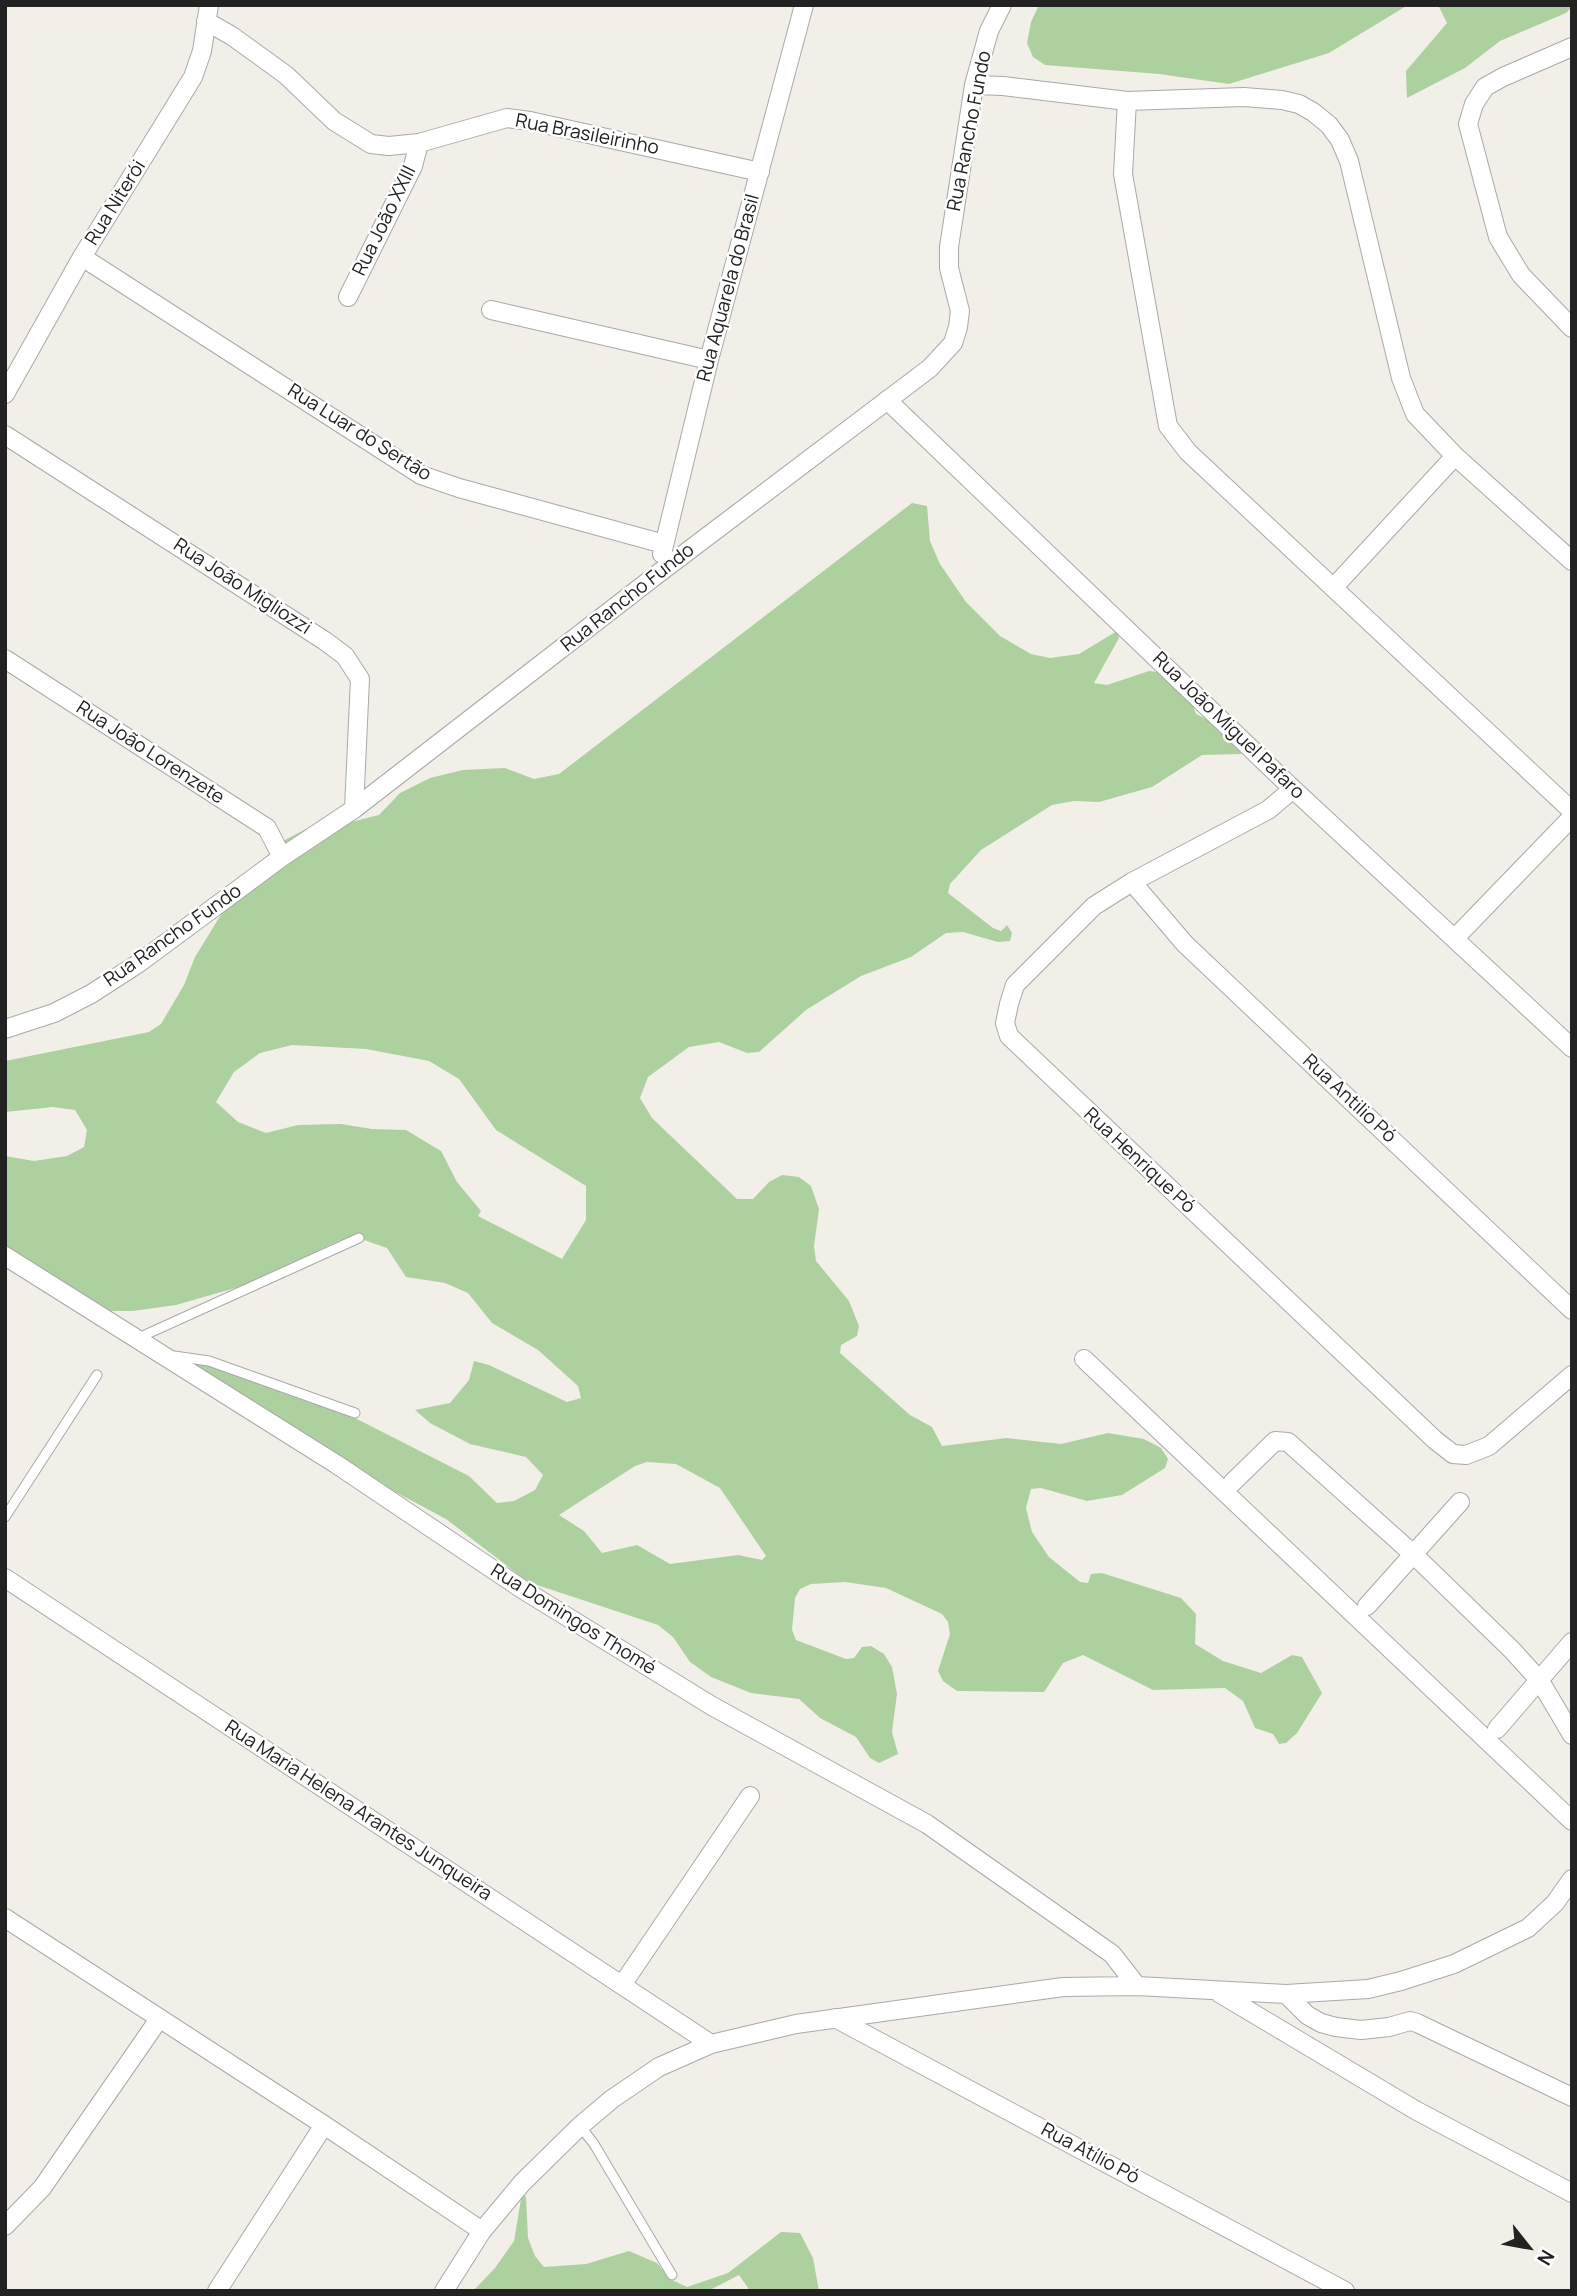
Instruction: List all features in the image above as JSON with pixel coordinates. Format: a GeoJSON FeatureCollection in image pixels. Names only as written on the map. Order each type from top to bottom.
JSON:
{"type":"FeatureCollection","features":[{"type":"Feature","properties":{"kind":"street","name":"Rua Aquarela do Brasil"},"geometry":{"type":"LineString","coordinates":[[659,573],[709,360],[804,5]]}},
{"type":"Feature","properties":{"kind":"street","name":"Rua Rancho Fundo"},"geometry":{"type":"LineString","coordinates":[[5,1029],[54,1013],[91,994],[139,963],[354,809],[929,368],[953,343],[956,335],[960,312],[949,268],[948,247],[975,85],[989,31],[1002,5]]}},
{"type":"Feature","properties":{"kind":"street","name":"Rua Brasileirinho"},"geometry":{"type":"LineString","coordinates":[[207,13],[232,36],[286,75],[334,121],[372,144],[419,144],[507,118],[760,172]]}},
{"type":"Feature","properties":{"kind":"street","name":"Rua Niterói"},"geometry":{"type":"LineString","coordinates":[[5,394],[82,257],[193,77],[202,51],[207,13]]}},
{"type":"Feature","properties":{"kind":"street"},"geometry":{"type":"LineString","coordinates":[[1572,47],[1503,77],[1485,88],[1474,104],[1468,124],[1498,237],[1521,275],[1572,328]]}},
{"type":"Feature","properties":{"kind":"street"},"geometry":{"type":"LineString","coordinates":[[975,85],[1127,101],[1244,97],[1282,100],[1299,104],[1313,112],[1329,125],[1340,140],[1349,161],[1401,378],[1415,414],[1455,456],[1572,561]]}},
{"type":"Feature","properties":{"kind":"street"},"geometry":{"type":"LineString","coordinates":[[1127,101],[1123,174],[1168,426],[1188,452],[1572,811]]}},
{"type":"Feature","properties":{"kind":"street","name":"Rua João XXIII"},"geometry":{"type":"LineString","coordinates":[[348,297],[413,166],[419,144]]}},
{"type":"Feature","properties":{"kind":"street","name":"Rua Luar do Sertão"},"geometry":{"type":"LineString","coordinates":[[82,257],[421,475],[459,488],[664,544]]}},
{"type":"Feature","properties":{"kind":"street"},"geometry":{"type":"LineString","coordinates":[[491,310],[709,360]]}},
{"type":"Feature","properties":{"kind":"street","name":"Rua João Miguel Pafaro"},"geometry":{"type":"LineString","coordinates":[[887,400],[1293,789],[1572,1048]]}},
{"type":"Feature","properties":{"kind":"street","name":"Rua João Migliozzi"},"geometry":{"type":"LineString","coordinates":[[5,435],[325,640],[345,656],[360,678],[354,809]]}},
{"type":"Feature","properties":{"kind":"street"},"geometry":{"type":"LineString","coordinates":[[1334,587],[1455,456]]}},
{"type":"Feature","properties":{"kind":"street","name":"Rua João Lorenzete"},"geometry":{"type":"LineString","coordinates":[[5,659],[267,828],[282,858]]}},
{"type":"Feature","properties":{"kind":"street","name":"Rua Henrique Pó"},"geometry":{"type":"LineString","coordinates":[[1293,789],[1268,810],[1132,882],[1094,906],[1016,985],[1005,1023],[1009,1036],[1425,1431],[1453,1454],[1466,1455],[1489,1446],[1572,1375]]}},
{"type":"Feature","properties":{"kind":"street"},"geometry":{"type":"LineString","coordinates":[[1455,938],[1572,817]]}},
{"type":"Feature","properties":{"kind":"street","name":"Rua Antilio Pó"},"geometry":{"type":"LineString","coordinates":[[1132,882],[1185,944],[1572,1310]]}},
{"type":"Feature","properties":{"kind":"street","name":"Rua Domingos Thomé"},"geometry":{"type":"LineString","coordinates":[[5,1256],[336,1464],[522,1589],[676,1684],[927,1824],[1112,1954],[1137,1986]]}},
{"type":"Feature","properties":{"kind":"street"},"geometry":{"type":"LineString","coordinates":[[1084,1360],[1572,1821]]}},
{"type":"Feature","properties":{"kind":"street"},"geometry":{"type":"LineString","coordinates":[[1232,1483],[1275,1441],[1288,1442],[1413,1554],[1513,1650],[1540,1681],[1572,1735]]}},
{"type":"Feature","properties":{"kind":"street"},"geometry":{"type":"LineString","coordinates":[[1367,1606],[1460,1502]]}},
{"type":"Feature","properties":{"kind":"street","name":"Rua Maria Helena Arantes Junqueira"},"geometry":{"type":"LineString","coordinates":[[5,1578],[711,2044]]}},
{"type":"Feature","properties":{"kind":"street"},"geometry":{"type":"LineString","coordinates":[[1497,1729],[1572,1642]]}},
{"type":"Feature","properties":{"kind":"street"},"geometry":{"type":"LineString","coordinates":[[622,1985],[750,1796]]}},
{"type":"Feature","properties":{"kind":"street"},"geometry":{"type":"LineString","coordinates":[[444,2291],[482,2231],[522,2183],[580,2126],[612,2099],[659,2067],[711,2044],[796,2024],[1063,1987],[1137,1986],[1286,1994],[1368,1989],[1401,1982],[1454,1965],[1528,1928],[1555,1903],[1572,1879]]}},
{"type":"Feature","properties":{"kind":"street"},"geometry":{"type":"LineString","coordinates":[[5,1918],[482,2231]]}},
{"type":"Feature","properties":{"kind":"street"},"geometry":{"type":"LineString","coordinates":[[1214,1990],[1417,2111],[1572,2193]]}},
{"type":"Feature","properties":{"kind":"street"},"geometry":{"type":"LineString","coordinates":[[1286,1994],[1307,2015],[1336,2027],[1361,2030],[1389,2027],[1410,2021],[1417,2023],[1572,2097]]}},
{"type":"Feature","properties":{"kind":"street","name":"Rua Atílio Pó"},"geometry":{"type":"LineString","coordinates":[[835,2018],[1345,2291]]}},
{"type":"Feature","properties":{"kind":"street"},"geometry":{"type":"LineString","coordinates":[[5,2226],[42,2188],[159,2019]]}},
{"type":"Feature","properties":{"kind":"street"},"geometry":{"type":"LineString","coordinates":[[217,2291],[324,2125]]}},
{"type":"Feature","properties":{"kind":"lane"},"geometry":{"type":"LineString","coordinates":[[136,1339],[359,1238]]}},
{"type":"Feature","properties":{"kind":"lane"},"geometry":{"type":"LineString","coordinates":[[162,1355],[209,1361],[355,1413]]}},
{"type":"Feature","properties":{"kind":"lane"},"geometry":{"type":"LineString","coordinates":[[5,1517],[97,1375]]}},
{"type":"Feature","properties":{"kind":"lane"},"geometry":{"type":"LineString","coordinates":[[580,2126],[594,2144],[672,2275]]}},
{"type":"Feature","properties":{"kind":"green space"},"geometry":{"type":"Polygon","coordinates":[[[1039,5],[1408,5],[1329,53],[1229,84],[1159,74],[1045,65],[1033,57],[1027,43],[1031,22],[1039,5]]]}},
{"type":"Feature","properties":{"kind":"green space"},"geometry":{"type":"Polygon","coordinates":[[[1438,5],[1572,7],[1566,13],[1500,41],[1465,68],[1407,98],[1406,71],[1447,23],[1438,5]]]}},
{"type":"Feature","properties":{"kind":"green space"},"geometry":{"type":"Polygon","coordinates":[[[912,503],[927,506],[930,541],[940,564],[966,602],[1000,636],[1031,654],[1050,658],[1079,654],[1117,631],[1119,638],[1094,683],[1107,685],[1149,671],[1166,673],[1186,687],[1196,714],[1226,728],[1243,741],[1241,754],[1202,755],[1152,787],[1099,802],[1074,801],[1052,805],[981,850],[950,884],[948,893],[993,928],[1001,931],[1007,925],[1012,933],[1010,941],[998,942],[963,932],[946,933],[911,957],[861,976],[806,1010],[759,1052],[747,1053],[719,1042],[689,1047],[648,1077],[640,1098],[652,1118],[737,1199],[753,1199],[769,1182],[782,1175],[799,1177],[811,1186],[819,1209],[814,1246],[816,1261],[849,1301],[859,1326],[857,1336],[841,1345],[840,1353],[910,1415],[932,1427],[942,1446],[1006,1438],[1061,1444],[1108,1433],[1144,1439],[1161,1448],[1168,1459],[1165,1468],[1122,1495],[1087,1501],[1041,1488],[1031,1489],[1026,1508],[1032,1532],[1049,1557],[1080,1582],[1088,1583],[1091,1574],[1102,1573],[1181,1598],[1196,1614],[1195,1644],[1223,1661],[1261,1673],[1292,1655],[1302,1657],[1322,1693],[1297,1733],[1286,1743],[1279,1744],[1273,1734],[1255,1728],[1243,1701],[1225,1688],[1153,1690],[1083,1655],[1063,1663],[1044,1692],[957,1691],[943,1681],[938,1671],[950,1634],[948,1622],[942,1614],[886,1588],[845,1582],[811,1584],[800,1589],[795,1598],[792,1630],[796,1640],[846,1659],[854,1658],[862,1647],[871,1646],[884,1654],[892,1667],[897,1694],[892,1732],[898,1754],[879,1763],[870,1758],[856,1737],[820,1718],[799,1699],[751,1693],[711,1677],[690,1662],[673,1637],[658,1625],[528,1582],[446,1519],[360,1473],[217,1383],[189,1360],[261,1382],[353,1417],[469,1476],[497,1503],[514,1501],[535,1490],[543,1475],[526,1457],[470,1444],[430,1423],[415,1410],[450,1403],[469,1380],[474,1361],[489,1365],[567,1402],[581,1398],[578,1386],[538,1350],[492,1323],[468,1293],[445,1283],[406,1277],[387,1248],[355,1237],[334,1243],[256,1282],[176,1305],[133,1311],[90,1311],[37,1273],[5,1245],[5,1156],[34,1161],[67,1156],[84,1147],[87,1130],[75,1110],[53,1107],[5,1112],[5,1061],[149,1032],[161,1024],[184,985],[195,957],[238,887],[279,843],[310,827],[347,823],[379,815],[400,793],[430,778],[463,770],[505,768],[534,779],[559,774],[912,503]],[[292,1045],[260,1053],[234,1072],[216,1102],[238,1122],[266,1133],[298,1125],[341,1124],[372,1129],[406,1130],[441,1151],[457,1182],[481,1211],[478,1216],[562,1259],[586,1220],[586,1186],[496,1130],[459,1079],[429,1061],[366,1049],[292,1045]],[[647,1462],[635,1466],[559,1515],[584,1531],[602,1553],[637,1545],[670,1564],[738,1555],[762,1560],[766,1556],[720,1488],[676,1464],[647,1462]]]}},
{"type":"Feature","properties":{"kind":"green space"},"geometry":{"type":"Polygon","coordinates":[[[522,2193],[526,2197],[528,2238],[535,2256],[544,2267],[586,2264],[629,2251],[657,2263],[670,2279],[687,2287],[728,2273],[781,2232],[800,2233],[813,2258],[819,2291],[750,2291],[739,2275],[708,2291],[473,2291],[495,2268],[514,2241],[522,2193]]]}}]}
